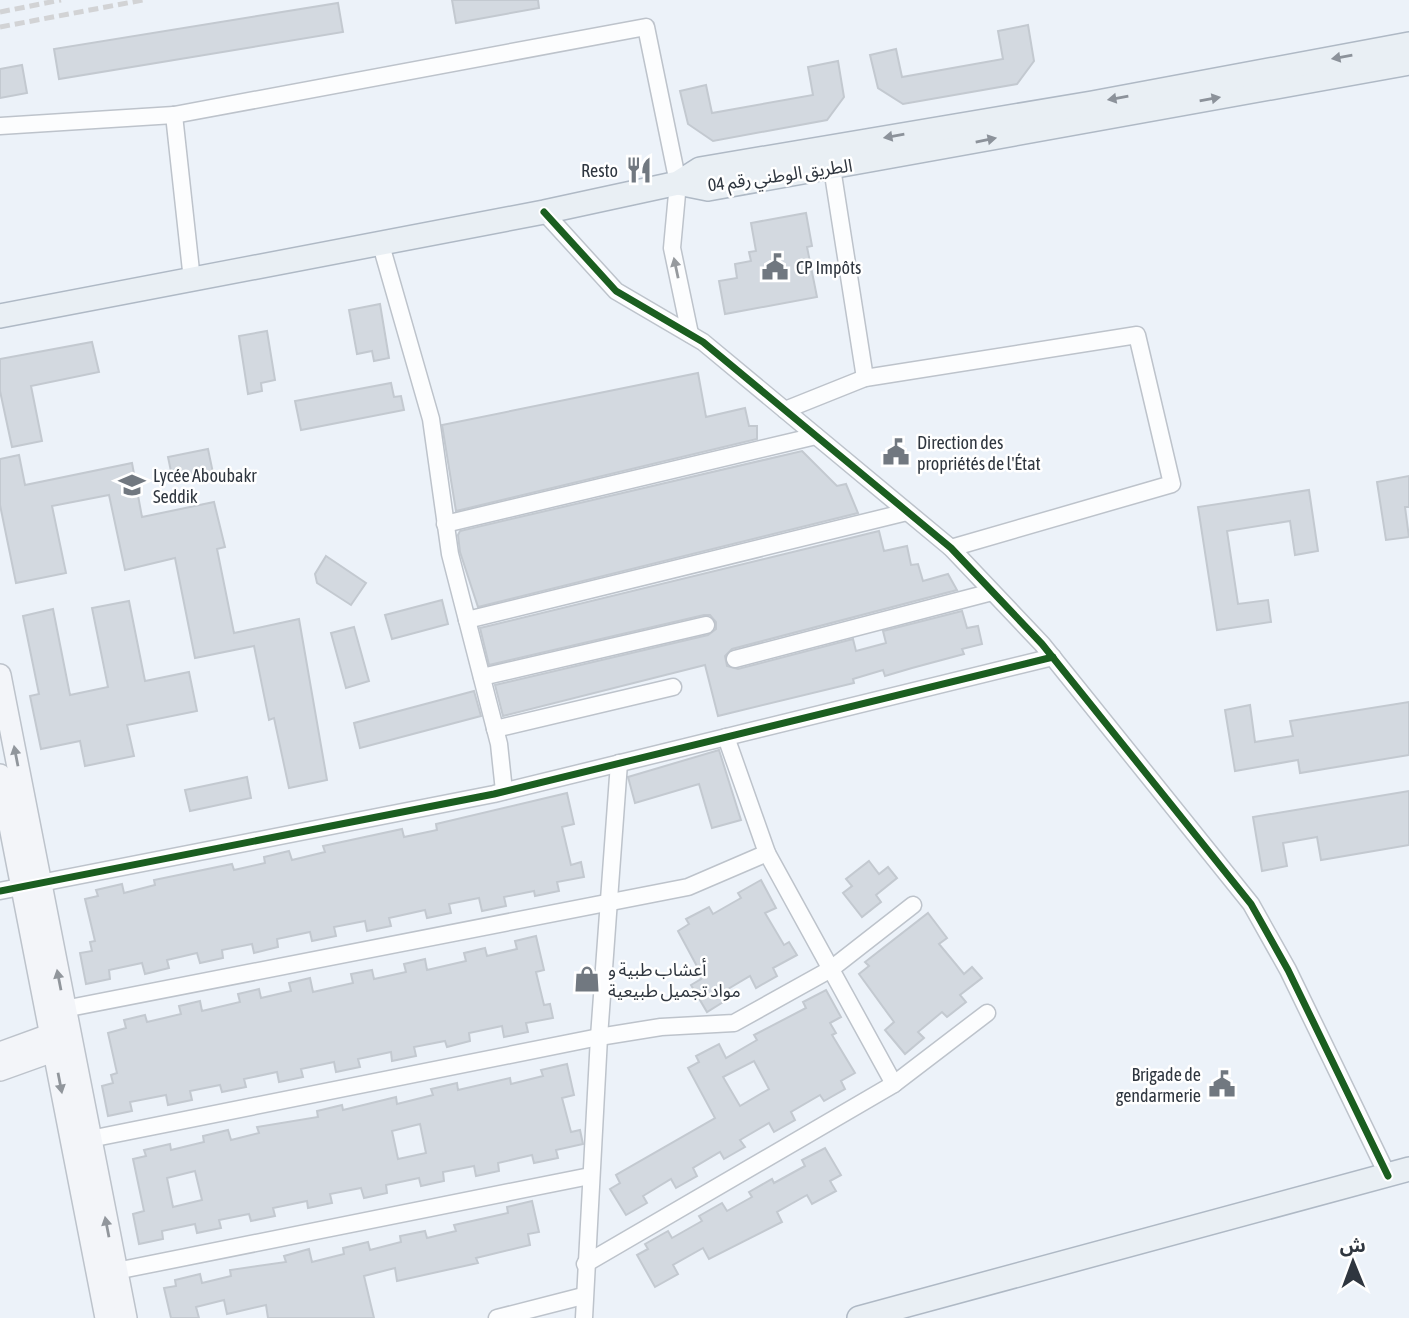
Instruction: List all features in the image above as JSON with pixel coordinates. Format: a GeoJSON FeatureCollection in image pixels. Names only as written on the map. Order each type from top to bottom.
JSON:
{"type":"FeatureCollection","features":[{"type":"Feature","properties":{"kind":"main road","name":"الطريق الوطني رقم 04"},"geometry":{"type":"LineString","coordinates":[[678,183],[700,169],[1092,103],[1409,44]]}},
{"type":"Feature","properties":{"kind":"main road","name":"الطريق الوطني رقم 04"},"geometry":{"type":"LineString","coordinates":[[678,183],[708,189],[832,169],[1409,63]]}},
{"type":"Feature","properties":{"kind":"main road"},"geometry":{"type":"LineString","coordinates":[[0,316],[381,245],[678,183]]}},
{"type":"Feature","properties":{"kind":"main road"},"geometry":{"type":"LineString","coordinates":[[859,1318],[1402,1172]]}},
{"type":"Feature","properties":{"kind":"street"},"geometry":{"type":"LineString","coordinates":[[0,126],[174,115],[646,27],[678,183],[672,248],[690,334]]}},
{"type":"Feature","properties":{"kind":"street"},"geometry":{"type":"LineString","coordinates":[[174,115],[192,280]]}},
{"type":"Feature","properties":{"kind":"street"},"geometry":{"type":"LineString","coordinates":[[832,169],[864,378]]}},
{"type":"Feature","properties":{"kind":"street"},"geometry":{"type":"LineString","coordinates":[[544,212],[616,291],[690,334],[951,548],[1053,657],[1251,904],[1402,1172]]}},
{"type":"Feature","properties":{"kind":"street"},"geometry":{"type":"LineString","coordinates":[[381,245],[431,419],[445,524],[495,729],[504,791]]}},
{"type":"Feature","properties":{"kind":"street"},"geometry":{"type":"LineString","coordinates":[[785,410],[864,378],[1137,335],[1172,484],[951,548]]}},
{"type":"Feature","properties":{"kind":"street"},"geometry":{"type":"LineString","coordinates":[[445,524],[816,436]]}},
{"type":"Feature","properties":{"kind":"street"},"geometry":{"type":"LineString","coordinates":[[467,620],[907,512]]}},
{"type":"Feature","properties":{"kind":"street"},"geometry":{"type":"LineString","coordinates":[[735,659],[992,592]]}},
{"type":"Feature","properties":{"kind":"street"},"geometry":{"type":"LineString","coordinates":[[482,677],[705,625]]}},
{"type":"Feature","properties":{"kind":"street"},"geometry":{"type":"LineString","coordinates":[[0,891],[504,791],[1053,657]]}},
{"type":"Feature","properties":{"kind":"street"},"geometry":{"type":"LineString","coordinates":[[0,675],[31,884],[62,1033],[90,1139],[126,1318]]}},
{"type":"Feature","properties":{"kind":"street"},"geometry":{"type":"LineString","coordinates":[[495,729],[673,687]]}},
{"type":"Feature","properties":{"kind":"street"},"geometry":{"type":"LineString","coordinates":[[726,737],[767,853],[894,1084]]}},
{"type":"Feature","properties":{"kind":"street"},"geometry":{"type":"LineString","coordinates":[[584,1318],[590,1176],[619,763]]}},
{"type":"Feature","properties":{"kind":"street"},"geometry":{"type":"LineString","coordinates":[[0,775],[31,884],[62,1033],[106,1318]]}},
{"type":"Feature","properties":{"kind":"street"},"geometry":{"type":"LineString","coordinates":[[0,1053],[62,1033],[609,901],[688,887],[767,853]]}},
{"type":"Feature","properties":{"kind":"street"},"geometry":{"type":"LineString","coordinates":[[90,1139],[599,1037],[661,1027],[734,1023],[831,970],[913,905]]}},
{"type":"Feature","properties":{"kind":"street"},"geometry":{"type":"LineString","coordinates":[[585,1264],[894,1084],[987,1013]]}},
{"type":"Feature","properties":{"kind":"street"},"geometry":{"type":"LineString","coordinates":[[0,1069],[62,1033]]}},
{"type":"Feature","properties":{"kind":"street"},"geometry":{"type":"LineString","coordinates":[[116,1271],[590,1176]]}},
{"type":"Feature","properties":{"kind":"street"},"geometry":{"type":"LineString","coordinates":[[497,1318],[583,1296]]}},
{"type":"Feature","properties":{"kind":"building"},"geometry":{"type":"Polygon","coordinates":[[[452,0],[538,0],[539,8],[456,23],[452,0]]]}},
{"type":"Feature","properties":{"kind":"building"},"geometry":{"type":"Polygon","coordinates":[[[338,3],[343,32],[59,79],[54,49],[338,3]]]}},
{"type":"Feature","properties":{"kind":"building"},"geometry":{"type":"Polygon","coordinates":[[[1028,25],[1034,61],[1017,84],[903,104],[878,88],[870,55],[896,49],[902,77],[1003,59],[998,31],[1028,25]]]}},
{"type":"Feature","properties":{"kind":"building"},"geometry":{"type":"Polygon","coordinates":[[[838,61],[844,97],[827,120],[713,141],[688,124],[680,91],[706,85],[712,113],[813,95],[808,67],[838,61]]]}},
{"type":"Feature","properties":{"kind":"building"},"geometry":{"type":"Polygon","coordinates":[[[22,65],[27,93],[0,98],[0,69],[22,65]]]}},
{"type":"Feature","properties":{"kind":"building"},"geometry":{"type":"Polygon","coordinates":[[[806,213],[812,246],[807,247],[817,297],[725,314],[719,281],[737,278],[735,264],[751,261],[749,252],[756,251],[751,223],[806,213]]]}},
{"type":"Feature","properties":{"kind":"building"},"geometry":{"type":"Polygon","coordinates":[[[380,304],[389,358],[374,361],[372,351],[357,354],[349,310],[380,304]]]}},
{"type":"Feature","properties":{"kind":"building"},"geometry":{"type":"Polygon","coordinates":[[[267,331],[275,380],[261,383],[262,391],[248,394],[239,336],[267,331]]]}},
{"type":"Feature","properties":{"kind":"building"},"geometry":{"type":"Polygon","coordinates":[[[92,342],[99,372],[31,386],[42,441],[12,447],[0,391],[0,359],[92,342]]]}},
{"type":"Feature","properties":{"kind":"building"},"geometry":{"type":"Polygon","coordinates":[[[698,373],[706,417],[745,408],[749,426],[757,426],[757,439],[456,511],[442,425],[698,373]]]}},
{"type":"Feature","properties":{"kind":"building"},"geometry":{"type":"Polygon","coordinates":[[[391,383],[394,397],[401,396],[404,410],[301,430],[295,401],[391,383]]]}},
{"type":"Feature","properties":{"kind":"building"},"geometry":{"type":"Polygon","coordinates":[[[208,449],[213,473],[173,481],[168,457],[208,449]]]}},
{"type":"Feature","properties":{"kind":"building"},"geometry":{"type":"Polygon","coordinates":[[[802,451],[837,486],[846,484],[858,513],[478,607],[460,552],[460,531],[802,451]]]}},
{"type":"Feature","properties":{"kind":"building"},"geometry":{"type":"Polygon","coordinates":[[[19,455],[25,485],[132,463],[142,517],[214,502],[225,547],[217,549],[234,633],[299,619],[327,780],[289,788],[274,718],[269,720],[254,646],[195,658],[175,558],[125,570],[109,495],[52,506],[66,573],[16,583],[0,505],[0,459],[19,455]]]}},
{"type":"Feature","properties":{"kind":"building"},"geometry":{"type":"Polygon","coordinates":[[[1409,476],[1409,507],[1405,507],[1409,537],[1386,540],[1377,482],[1409,476]]]}},
{"type":"Feature","properties":{"kind":"building"},"geometry":{"type":"Polygon","coordinates":[[[1309,490],[1318,551],[1295,555],[1290,521],[1227,531],[1238,604],[1268,600],[1271,622],[1217,630],[1198,507],[1309,490]]]}},
{"type":"Feature","properties":{"kind":"building"},"geometry":{"type":"Polygon","coordinates":[[[879,531],[884,551],[907,546],[911,565],[918,564],[923,581],[948,574],[957,590],[732,649],[725,656],[727,666],[738,669],[853,639],[856,651],[886,643],[883,631],[962,611],[967,628],[978,626],[982,644],[962,649],[964,654],[885,676],[883,670],[853,679],[854,683],[718,716],[705,665],[503,716],[495,685],[708,635],[716,629],[716,622],[710,615],[704,615],[489,665],[480,628],[879,531]]]}},
{"type":"Feature","properties":{"kind":"building"},"geometry":{"type":"Polygon","coordinates":[[[326,556],[366,583],[351,605],[317,583],[315,574],[326,556]]]}},
{"type":"Feature","properties":{"kind":"building"},"geometry":{"type":"Polygon","coordinates":[[[442,600],[448,624],[392,639],[385,615],[442,600]]]}},
{"type":"Feature","properties":{"kind":"building"},"geometry":{"type":"Polygon","coordinates":[[[129,601],[145,681],[189,672],[197,711],[127,725],[134,756],[85,766],[80,741],[41,749],[30,696],[39,694],[23,616],[53,609],[70,695],[108,687],[92,608],[129,601]]]}},
{"type":"Feature","properties":{"kind":"building"},"geometry":{"type":"Polygon","coordinates":[[[354,627],[369,681],[346,688],[331,633],[354,627]]]}},
{"type":"Feature","properties":{"kind":"building"},"geometry":{"type":"Polygon","coordinates":[[[474,691],[481,716],[360,748],[354,723],[474,691]]]}},
{"type":"Feature","properties":{"kind":"building"},"geometry":{"type":"Polygon","coordinates":[[[1409,702],[1409,755],[1300,773],[1298,760],[1235,771],[1225,710],[1250,705],[1255,742],[1293,736],[1290,721],[1409,702]]]}},
{"type":"Feature","properties":{"kind":"building"},"geometry":{"type":"Polygon","coordinates":[[[719,750],[741,820],[712,828],[699,784],[635,803],[628,777],[719,750]]]}},
{"type":"Feature","properties":{"kind":"building"},"geometry":{"type":"Polygon","coordinates":[[[247,777],[251,798],[190,811],[185,790],[247,777]]]}},
{"type":"Feature","properties":{"kind":"building"},"geometry":{"type":"Polygon","coordinates":[[[1409,791],[1409,845],[1321,860],[1317,837],[1283,843],[1287,866],[1262,871],[1253,817],[1409,791]]]}},
{"type":"Feature","properties":{"kind":"building"},"geometry":{"type":"Polygon","coordinates":[[[567,793],[574,824],[562,827],[571,865],[581,862],[584,877],[557,882],[559,891],[535,896],[534,891],[504,897],[506,906],[482,911],[479,898],[449,904],[451,913],[427,918],[425,910],[389,918],[391,926],[367,931],[365,921],[334,927],[336,936],[312,941],[310,932],[277,939],[278,947],[254,953],[252,944],[222,950],[223,958],[200,963],[197,953],[167,960],[169,968],[145,974],[142,963],[109,970],[110,979],[86,984],[80,953],[92,951],[90,942],[95,941],[85,899],[98,896],[96,890],[122,884],[124,893],[155,885],[154,880],[232,864],[234,870],[265,863],[264,857],[289,851],[292,860],[325,852],[323,846],[402,829],[404,837],[437,830],[436,824],[567,793]]]}},
{"type":"Feature","properties":{"kind":"building"},"geometry":{"type":"Polygon","coordinates":[[[869,861],[879,874],[888,867],[897,878],[876,895],[881,902],[862,917],[843,893],[852,886],[846,879],[869,861]]]}},
{"type":"Feature","properties":{"kind":"building"},"geometry":{"type":"Polygon","coordinates":[[[761,880],[776,908],[765,913],[784,945],[789,942],[797,955],[773,968],[777,976],[756,988],[750,976],[723,992],[728,999],[707,1012],[691,985],[701,979],[697,971],[699,970],[678,931],[689,924],[686,919],[709,907],[713,914],[741,898],[738,893],[761,880]]]}},
{"type":"Feature","properties":{"kind":"building"},"geometry":{"type":"Polygon","coordinates":[[[928,913],[947,938],[939,944],[964,974],[972,967],[982,978],[960,995],[966,1002],[947,1017],[942,1012],[918,1032],[924,1038],[905,1054],[885,1030],[894,1022],[859,974],[869,966],[865,962],[928,913]]]}},
{"type":"Feature","properties":{"kind":"building"},"geometry":{"type":"Polygon","coordinates":[[[536,936],[544,970],[536,972],[544,1005],[550,1004],[553,1018],[526,1023],[528,1032],[504,1037],[502,1026],[469,1033],[470,1041],[447,1047],[445,1041],[414,1047],[416,1056],[392,1061],[391,1052],[358,1059],[360,1067],[336,1072],[334,1062],[301,1069],[303,1077],[279,1082],[277,1072],[244,1079],[246,1087],[222,1092],[220,1085],[190,1091],[192,1100],[168,1105],[166,1095],[130,1102],[132,1111],[108,1116],[102,1086],[113,1083],[111,1075],[117,1073],[108,1033],[126,1028],[124,1020],[145,1015],[147,1022],[181,1014],[179,1006],[200,1001],[202,1011],[240,1002],[238,994],[259,989],[261,998],[291,991],[289,983],[310,978],[313,992],[353,983],[351,974],[372,970],[374,979],[406,972],[404,964],[425,959],[427,970],[466,961],[464,953],[485,948],[487,956],[517,949],[515,941],[536,936]]]}},
{"type":"Feature","properties":{"kind":"building"},"geometry":{"type":"Polygon","coordinates":[[[826,990],[841,1017],[830,1023],[836,1033],[832,1035],[855,1073],[841,1081],[845,1089],[824,1101],[820,1095],[791,1112],[795,1120],[774,1132],[769,1123],[740,1140],[745,1147],[724,1159],[720,1152],[693,1168],[697,1176],[676,1188],[671,1179],[643,1196],[647,1203],[626,1215],[610,1189],[620,1183],[616,1175],[715,1118],[688,1068],[699,1062],[696,1056],[719,1044],[726,1058],[757,1040],[754,1035],[806,1008],[803,1002],[826,990]],[[754,1061],[723,1077],[740,1106],[769,1089],[754,1061]]]}},
{"type":"Feature","properties":{"kind":"building"},"geometry":{"type":"Polygon","coordinates":[[[567,1064],[574,1095],[562,1098],[571,1132],[580,1130],[583,1144],[556,1150],[558,1158],[534,1163],[532,1155],[498,1163],[499,1171],[476,1176],[474,1166],[443,1172],[444,1181],[421,1186],[419,1178],[386,1185],[387,1193],[364,1198],[361,1188],[330,1194],[332,1203],[308,1208],[307,1201],[273,1208],[275,1216],[251,1221],[249,1214],[219,1220],[221,1228],[197,1233],[195,1224],[162,1231],[163,1239],[139,1244],[133,1214],[144,1211],[133,1159],[146,1156],[144,1150],[170,1144],[171,1150],[204,1142],[203,1136],[228,1130],[231,1140],[259,1133],[257,1127],[318,1117],[317,1111],[342,1105],[343,1110],[396,1097],[397,1104],[433,1095],[431,1089],[457,1083],[458,1090],[510,1078],[511,1084],[543,1076],[541,1070],[567,1064]],[[420,1124],[392,1131],[398,1159],[426,1153],[420,1124]],[[195,1171],[167,1178],[173,1207],[202,1200],[195,1171]]]}},
{"type":"Feature","properties":{"kind":"building"},"geometry":{"type":"Polygon","coordinates":[[[825,1148],[841,1175],[830,1181],[836,1191],[812,1204],[807,1195],[777,1212],[782,1222],[709,1259],[703,1248],[673,1265],[678,1274],[655,1287],[637,1255],[648,1249],[645,1244],[668,1231],[672,1238],[702,1221],[699,1216],[722,1203],[727,1211],[752,1197],[749,1192],[772,1179],[774,1183],[805,1166],[802,1160],[825,1148]]]}},
{"type":"Feature","properties":{"kind":"building"},"geometry":{"type":"Polygon","coordinates":[[[532,1201],[539,1232],[528,1234],[530,1245],[476,1258],[478,1263],[397,1281],[395,1268],[364,1276],[374,1318],[268,1318],[266,1305],[227,1314],[224,1300],[196,1307],[199,1318],[171,1318],[164,1288],[176,1286],[175,1280],[200,1274],[202,1283],[231,1276],[230,1270],[286,1262],[284,1256],[309,1249],[312,1262],[344,1254],[343,1248],[368,1242],[370,1250],[401,1242],[400,1236],[425,1231],[427,1238],[456,1231],[454,1225],[508,1213],[507,1207],[532,1201]]]}},
{"type":"Feature","properties":{"kind":"railway"},"geometry":{"type":"LineString","coordinates":[[0,12],[61,0]]}},
{"type":"Feature","properties":{"kind":"railway"},"geometry":{"type":"LineString","coordinates":[[0,27],[143,0]]}},
{"type":"Feature","properties":{"kind":"cycle path"},"geometry":{"type":"LineString","coordinates":[[544,212],[616,291],[703,342],[951,548],[1042,644],[1251,904],[1288,970],[1388,1176]]}},
{"type":"Feature","properties":{"kind":"cycle path"},"geometry":{"type":"LineString","coordinates":[[0,891],[494,794],[1053,657]]}},
{"type":"Feature","properties":{"kind":"place","name":"Resto"},"geometry":{"type":"Point","coordinates":[639,170]}},
{"type":"Feature","properties":{"kind":"place","name":"CP Impôts"},"geometry":{"type":"Point","coordinates":[775,267]}},
{"type":"Feature","properties":{"kind":"place","name":"Direction des propriétés de l'État"},"geometry":{"type":"Point","coordinates":[896,452]}},
{"type":"Feature","properties":{"kind":"place","name":"Lycée Aboubakr Seddik"},"geometry":{"type":"Point","coordinates":[132,485]}},
{"type":"Feature","properties":{"kind":"place","name":"أعشاب طبية و مواد تجميل طبيعية"},"geometry":{"type":"Point","coordinates":[587,979]}},
{"type":"Feature","properties":{"kind":"place","name":"Brigade de gendarmerie"},"geometry":{"type":"Point","coordinates":[1222,1084]}}]}
